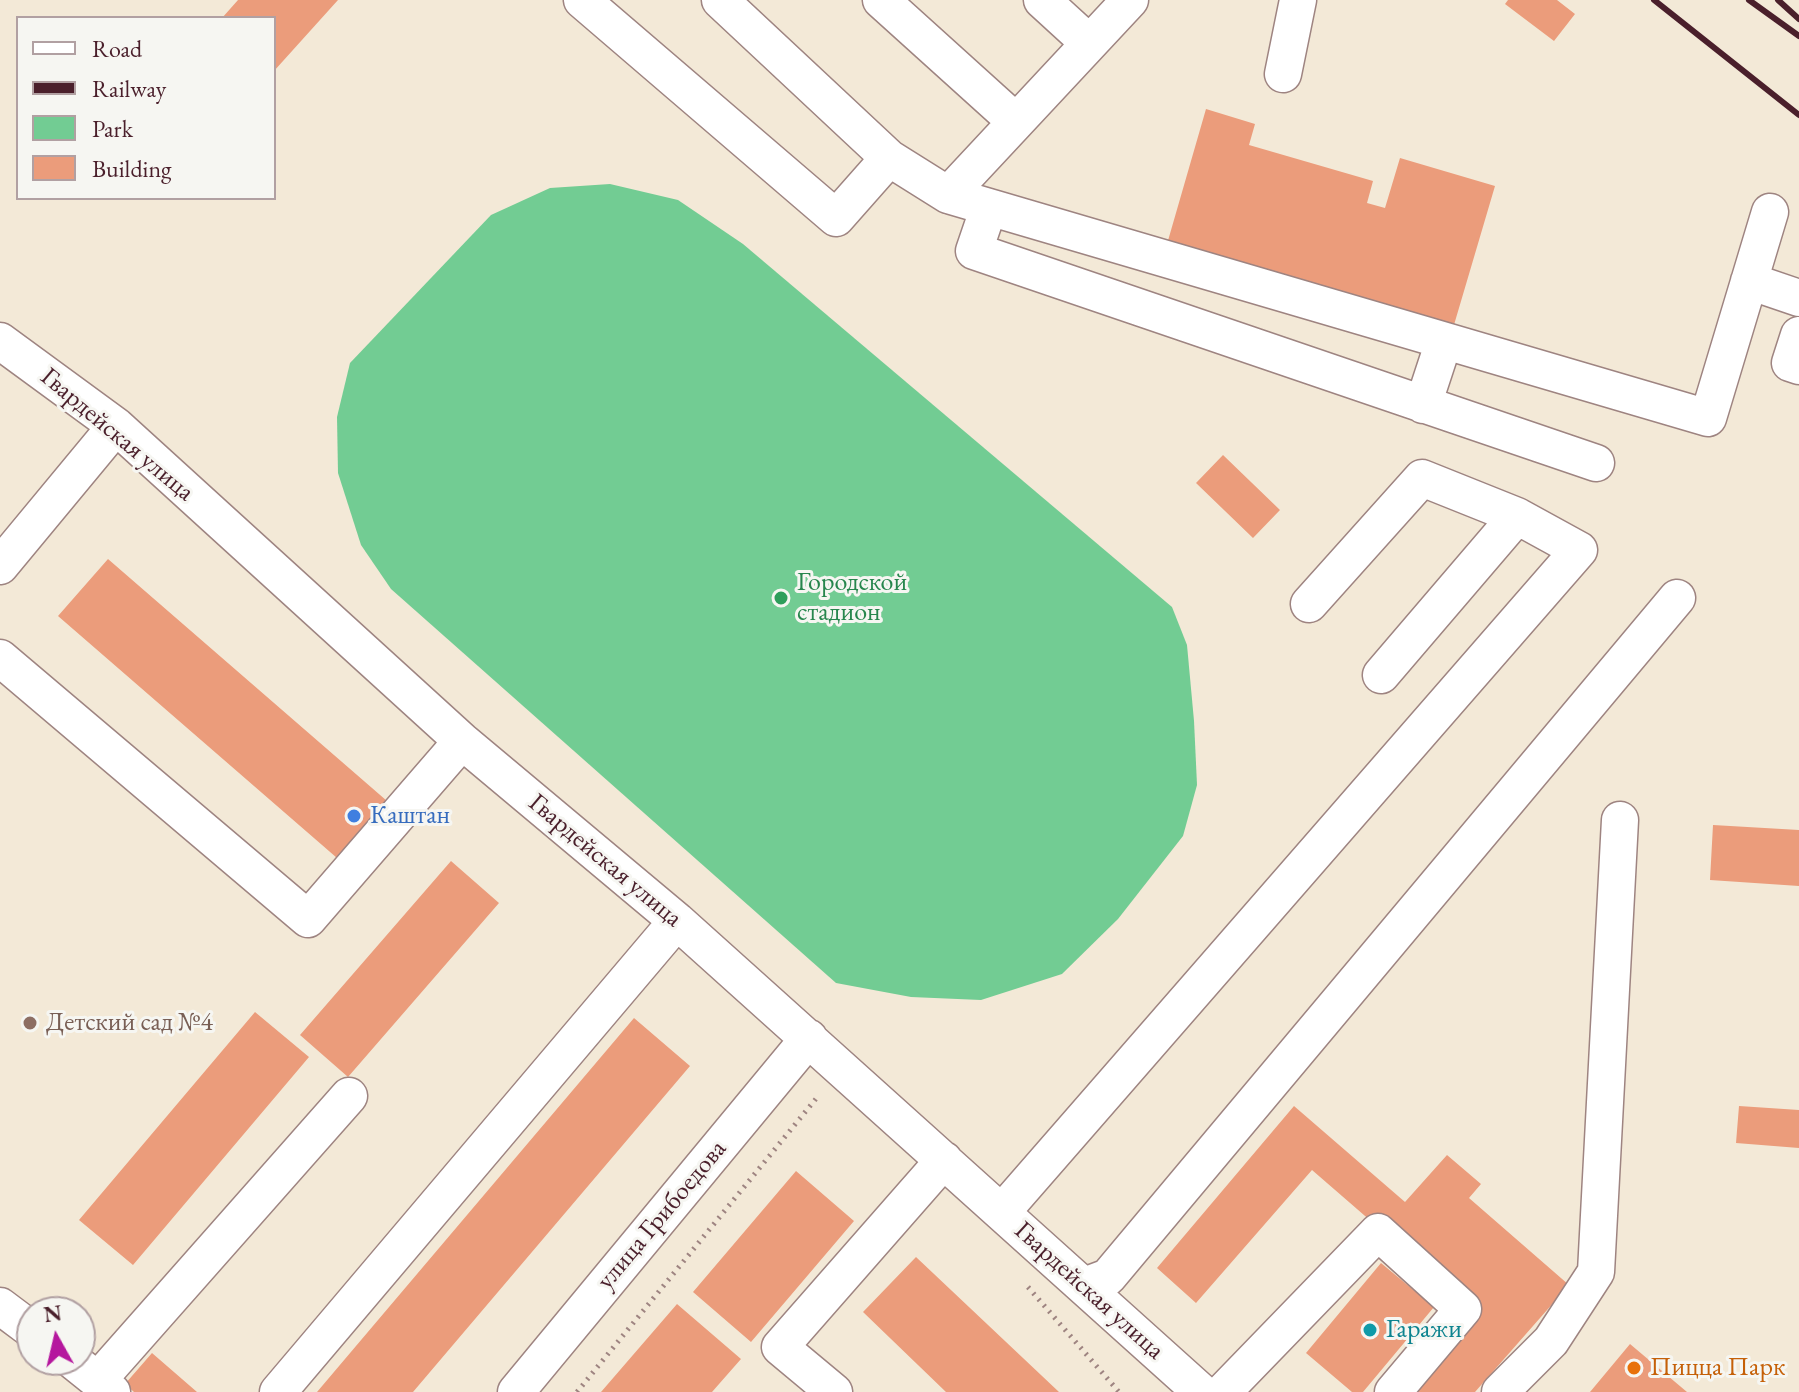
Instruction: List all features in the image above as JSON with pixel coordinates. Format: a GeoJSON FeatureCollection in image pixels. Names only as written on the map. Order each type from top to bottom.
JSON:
{"type":"FeatureCollection","features":[{"type":"Feature","properties":{"kind":"street"},"geometry":{"type":"LineString","coordinates":[[582,0],[836,218],[889,158]]}},
{"type":"Feature","properties":{"kind":"street"},"geometry":{"type":"LineString","coordinates":[[720,0],[889,158],[948,195],[1708,418],[1770,212]]}},
{"type":"Feature","properties":{"kind":"street"},"geometry":{"type":"LineString","coordinates":[[881,0],[1015,121]]}},
{"type":"Feature","properties":{"kind":"street"},"geometry":{"type":"LineString","coordinates":[[1042,0],[1089,43]]}},
{"type":"Feature","properties":{"kind":"street"},"geometry":{"type":"LineString","coordinates":[[948,195],[1130,0]]}},
{"type":"Feature","properties":{"kind":"street"},"geometry":{"type":"LineString","coordinates":[[1283,74],[1298,0]]}},
{"type":"Feature","properties":{"kind":"street"},"geometry":{"type":"LineString","coordinates":[[989,207],[974,251],[1596,463]]}},
{"type":"Feature","properties":{"kind":"street"},"geometry":{"type":"LineString","coordinates":[[1749,281],[1799,298]]}},
{"type":"Feature","properties":{"kind":"street"},"geometry":{"type":"LineString","coordinates":[[1799,335],[1790,363],[1799,366]]}},
{"type":"Feature","properties":{"kind":"street","name":"Гвардейская улица"},"geometry":{"type":"LineString","coordinates":[[0,341],[116,426],[462,741],[677,921],[1200,1390]]}},
{"type":"Feature","properties":{"kind":"street"},"geometry":{"type":"LineString","coordinates":[[1423,405],[1444,341]]}},
{"type":"Feature","properties":{"kind":"street"},"geometry":{"type":"LineString","coordinates":[[0,566],[116,426]]}},
{"type":"Feature","properties":{"kind":"street"},"geometry":{"type":"LineString","coordinates":[[1002,1212],[1579,550],[1517,516],[1422,478],[1309,604]]}},
{"type":"Feature","properties":{"kind":"street"},"geometry":{"type":"LineString","coordinates":[[1381,675],[1517,516]]}},
{"type":"Feature","properties":{"kind":"street"},"geometry":{"type":"LineString","coordinates":[[1084,1286],[1108,1277],[1677,598]]}},
{"type":"Feature","properties":{"kind":"street"},"geometry":{"type":"LineString","coordinates":[[0,658],[308,919],[462,741]]}},
{"type":"Feature","properties":{"kind":"street"},"geometry":{"type":"LineString","coordinates":[[1500,1392],[1551,1341],[1596,1272],[1620,820]]}},
{"type":"Feature","properties":{"kind":"street"},"geometry":{"type":"LineString","coordinates":[[278,1392],[677,921]]}},
{"type":"Feature","properties":{"kind":"street","name":"улица Грибоедова"},"geometry":{"type":"LineString","coordinates":[[516,1392],[809,1038]]}},
{"type":"Feature","properties":{"kind":"street"},"geometry":{"type":"LineString","coordinates":[[94,1377],[349,1096]]}},
{"type":"Feature","properties":{"kind":"street"},"geometry":{"type":"LineString","coordinates":[[834,1392],[780,1347],[944,1160]]}},
{"type":"Feature","properties":{"kind":"street"},"geometry":{"type":"LineString","coordinates":[[1200,1390],[1222,1389],[1378,1232],[1463,1309],[1393,1392]]}},
{"type":"Feature","properties":{"kind":"green space","name":"Городской стадион"},"geometry":{"type":"Polygon","coordinates":[[[610,184],[678,200],[743,244],[1172,607],[1187,645],[1194,721],[1197,785],[1183,836],[1118,919],[1062,974],[981,1000],[911,997],[836,983],[391,589],[361,545],[338,473],[337,417],[350,363],[491,215],[550,188],[610,184]]]}},
{"type":"Feature","properties":{"kind":"building"},"geometry":{"type":"Polygon","coordinates":[[[238,0],[338,0],[276,69],[276,16],[224,16],[238,0]]]}},
{"type":"Feature","properties":{"kind":"building"},"geometry":{"type":"Polygon","coordinates":[[[1508,0],[1557,0],[1575,14],[1554,41],[1505,4],[1508,0]]]}},
{"type":"Feature","properties":{"kind":"building"},"geometry":{"type":"Polygon","coordinates":[[[1206,109],[1255,124],[1249,145],[1373,181],[1367,203],[1385,208],[1400,158],[1495,186],[1451,335],[1165,251],[1206,109]]]}},
{"type":"Feature","properties":{"kind":"building"},"geometry":{"type":"Polygon","coordinates":[[[1223,455],[1280,510],[1253,538],[1196,483],[1223,455]]]}},
{"type":"Feature","properties":{"kind":"building"},"geometry":{"type":"Polygon","coordinates":[[[108,559],[387,801],[337,858],[58,616],[108,559]]]}},
{"type":"Feature","properties":{"kind":"building"},"geometry":{"type":"Polygon","coordinates":[[[1713,825],[1799,830],[1799,886],[1710,880],[1713,825]]]}},
{"type":"Feature","properties":{"kind":"building"},"geometry":{"type":"Polygon","coordinates":[[[451,861],[499,903],[348,1077],[300,1035],[451,861]]]}},
{"type":"Feature","properties":{"kind":"building"},"geometry":{"type":"Polygon","coordinates":[[[255,1012],[309,1057],[133,1265],[79,1220],[255,1012]]]}},
{"type":"Feature","properties":{"kind":"building"},"geometry":{"type":"Polygon","coordinates":[[[634,1018],[690,1066],[413,1392],[317,1392],[634,1018]]]}},
{"type":"Feature","properties":{"kind":"building"},"geometry":{"type":"Polygon","coordinates":[[[1294,1106],[1405,1202],[1447,1155],[1481,1184],[1469,1198],[1569,1285],[1475,1392],[1408,1392],[1477,1313],[1312,1170],[1196,1303],[1157,1268],[1294,1106]]]}},
{"type":"Feature","properties":{"kind":"building"},"geometry":{"type":"Polygon","coordinates":[[[1739,1106],[1799,1110],[1799,1148],[1736,1143],[1739,1106]]]}},
{"type":"Feature","properties":{"kind":"building"},"geometry":{"type":"Polygon","coordinates":[[[796,1171],[854,1221],[751,1342],[693,1292],[796,1171]]]}},
{"type":"Feature","properties":{"kind":"building"},"geometry":{"type":"Polygon","coordinates":[[[916,1257],[1059,1392],[946,1392],[863,1312],[916,1257]]]}},
{"type":"Feature","properties":{"kind":"building","name":"Гаражи"},"geometry":{"type":"Polygon","coordinates":[[[1381,1263],[1434,1307],[1363,1392],[1352,1392],[1306,1353],[1381,1263]]]}},
{"type":"Feature","properties":{"kind":"building"},"geometry":{"type":"Polygon","coordinates":[[[677,1304],[741,1359],[712,1392],[601,1392],[677,1304]]]}},
{"type":"Feature","properties":{"kind":"building","name":"Пицца Парк"},"geometry":{"type":"Polygon","coordinates":[[[1630,1344],[1687,1392],[1590,1392],[1630,1344]]]}},
{"type":"Feature","properties":{"kind":"building"},"geometry":{"type":"Polygon","coordinates":[[[152,1353],[197,1392],[134,1392],[125,1384],[152,1353]]]}},
{"type":"Feature","properties":{"kind":"railway"},"geometry":{"type":"LineString","coordinates":[[1654,0],[1799,115]]}},
{"type":"Feature","properties":{"kind":"railway"},"geometry":{"type":"LineString","coordinates":[[1749,0],[1799,36]]}},
{"type":"Feature","properties":{"kind":"railway"},"geometry":{"type":"LineString","coordinates":[[1778,0],[1799,19]]}},
{"type":"Feature","properties":{"kind":"place","name":"Городской стадион"},"geometry":{"type":"Point","coordinates":[781,598]}},
{"type":"Feature","properties":{"kind":"place","name":"Каштан"},"geometry":{"type":"Point","coordinates":[354,816]}},
{"type":"Feature","properties":{"kind":"place","name":"Детский сад №4"},"geometry":{"type":"Point","coordinates":[30,1023]}},
{"type":"Feature","properties":{"kind":"place","name":"Гаражи"},"geometry":{"type":"Point","coordinates":[1370,1330]}},
{"type":"Feature","properties":{"kind":"place","name":"Пицца Парк"},"geometry":{"type":"Point","coordinates":[1634,1368]}}]}
